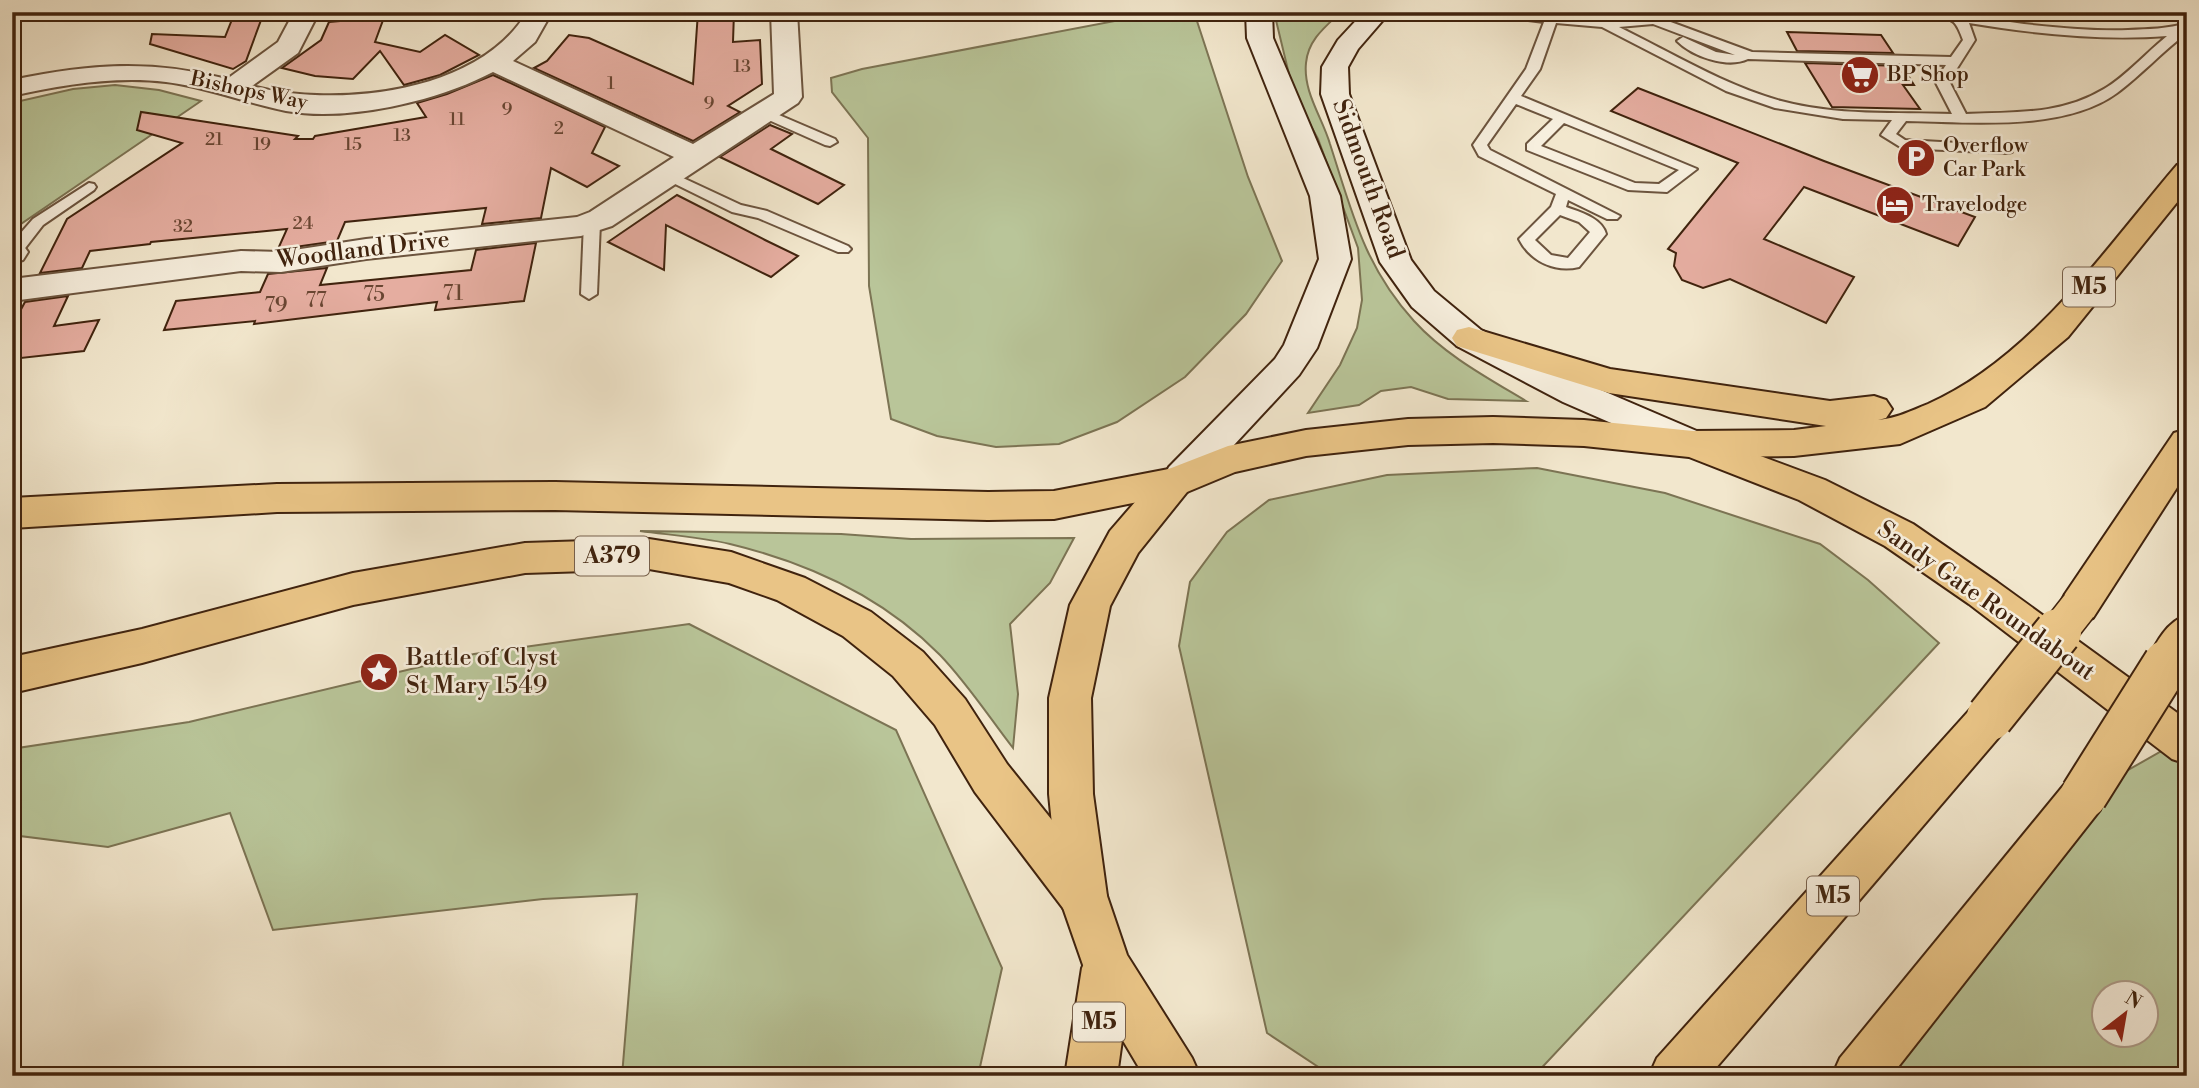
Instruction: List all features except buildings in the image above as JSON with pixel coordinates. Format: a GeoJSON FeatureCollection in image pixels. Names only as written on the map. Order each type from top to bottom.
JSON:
{"type":"FeatureCollection","features":[{"type":"Feature","properties":{"kind":"main road","name":"M5"},"geometry":{"type":"LineString","coordinates":[[1693,444],[1794,443],[1900,431],[1973,398],[2056,329],[2187,171]]}},
{"type":"Feature","properties":{"kind":"main road","name":"M5"},"geometry":{"type":"LineString","coordinates":[[1469,338],[1609,381],[1830,414],[1913,405],[1980,392]]}},
{"type":"Feature","properties":{"kind":"main road","name":"Sandy Gate Roundabout"},"geometry":{"type":"LineString","coordinates":[[1174,1076],[1107,968],[1083,896],[1071,794],[1070,698],[1090,605],[1124,542],[1178,480],[1228,460],[1306,443],[1408,432],[1493,430],[1584,433],[1693,444],[1812,490],[1899,536],[1983,593],[2187,745]]}},
{"type":"Feature","properties":{"kind":"main road","name":"M5"},"geometry":{"type":"LineString","coordinates":[[1675,1076],[1990,717],[2079,606],[2187,442]]}},
{"type":"Feature","properties":{"kind":"main road"},"geometry":{"type":"LineString","coordinates":[[12,513],[277,498],[471,496],[1054,505],[1178,480]]}},
{"type":"Feature","properties":{"kind":"main road","name":"A379"},"geometry":{"type":"LineString","coordinates":[[12,675],[142,646],[353,589],[525,558],[649,554],[731,568],[791,589],[857,625],[908,664],[950,712],[991,778],[1083,896]]}},
{"type":"Feature","properties":{"kind":"main road"},"geometry":{"type":"LineString","coordinates":[[1858,1076],[2084,795],[2177,647]]}},
{"type":"Feature","properties":{"kind":"main road","name":"M5"},"geometry":{"type":"LineString","coordinates":[[1091,1076],[1107,968]]}},
{"type":"Feature","properties":{"kind":"street"},"geometry":{"type":"LineString","coordinates":[[233,87],[289,47],[307,12]]}},
{"type":"Feature","properties":{"kind":"street","name":"Bishops Way"},"geometry":{"type":"LineString","coordinates":[[13,92],[73,76],[131,72],[165,74],[233,87],[289,103],[327,106],[362,103],[426,90],[493,62],[527,34],[540,12]]}},
{"type":"Feature","properties":{"kind":"street","name":"Woodland Drive"},"geometry":{"type":"LineString","coordinates":[[12,290],[241,261],[281,262],[326,257],[366,249],[592,223],[788,97],[797,42],[783,12]]}},
{"type":"Feature","properties":{"kind":"street","name":"Sidmouth Road"},"geometry":{"type":"LineString","coordinates":[[1178,480],[1268,388],[1300,348],[1335,259],[1325,196],[1260,38],[1259,12]]}},
{"type":"Feature","properties":{"kind":"street","name":"Sidmouth Road"},"geometry":{"type":"LineString","coordinates":[[1378,12],[1347,46],[1335,67],[1335,94],[1396,262],[1423,299],[1469,338],[1575,393],[1693,444]]}},
{"type":"Feature","properties":{"kind":"street"},"geometry":{"type":"LineString","coordinates":[[493,62],[695,156]]}},
{"type":"Feature","properties":{"kind":"lane"},"geometry":{"type":"LineString","coordinates":[[1496,12],[1607,26],[1657,21],[1688,12]]}},
{"type":"Feature","properties":{"kind":"lane"},"geometry":{"type":"LineString","coordinates":[[1934,12],[2075,34],[2124,35],[2185,29]]}},
{"type":"Feature","properties":{"kind":"lane"},"geometry":{"type":"LineString","coordinates":[[1955,15],[1963,23],[1969,40],[1942,81],[1961,118]]}},
{"type":"Feature","properties":{"kind":"lane"},"geometry":{"type":"LineString","coordinates":[[1550,17],[1533,69],[1480,145],[1484,153],[1612,216]]}},
{"type":"Feature","properties":{"kind":"lane"},"geometry":{"type":"LineString","coordinates":[[1657,21],[1750,56]]}},
{"type":"Feature","properties":{"kind":"lane"},"geometry":{"type":"LineString","coordinates":[[1633,25],[1656,29],[1715,58],[1729,60],[1750,56],[1953,61]]}},
{"type":"Feature","properties":{"kind":"lane"},"geometry":{"type":"LineString","coordinates":[[1607,26],[1754,97],[1807,110],[1843,115],[1961,118],[2049,115],[2071,110],[2111,91],[2149,56],[2185,29]]}},
{"type":"Feature","properties":{"kind":"lane"},"geometry":{"type":"LineString","coordinates":[[1514,98],[1563,117],[1690,169],[1662,189],[1633,187],[1532,147],[1563,117]]}},
{"type":"Feature","properties":{"kind":"lane"},"geometry":{"type":"LineString","coordinates":[[765,113],[830,142]]}},
{"type":"Feature","properties":{"kind":"lane"},"geometry":{"type":"LineString","coordinates":[[1903,116],[1888,135],[1902,144],[2007,149]]}},
{"type":"Feature","properties":{"kind":"lane"},"geometry":{"type":"LineString","coordinates":[[667,175],[737,209],[762,214],[843,248]]}},
{"type":"Feature","properties":{"kind":"lane"},"geometry":{"type":"LineString","coordinates":[[12,252],[38,222],[89,187]]}},
{"type":"Feature","properties":{"kind":"lane"},"geometry":{"type":"LineString","coordinates":[[1558,209],[1564,192]]}},
{"type":"Feature","properties":{"kind":"lane"},"geometry":{"type":"LineString","coordinates":[[589,294],[592,223]]}},
{"type":"Feature","properties":{"kind":"green space"},"geometry":{"type":"Polygon","coordinates":[[[1162,12],[1194,12],[1248,177],[1282,261],[1246,314],[1185,377],[1117,422],[1059,444],[996,447],[937,436],[891,419],[869,286],[868,138],[832,92],[831,78],[862,69],[1162,12]]]}},
{"type":"Feature","properties":{"kind":"green space"},"geometry":{"type":"Polygon","coordinates":[[[1274,12],[1341,12],[1323,29],[1310,47],[1306,63],[1307,84],[1371,259],[1397,300],[1426,333],[1467,365],[1526,401],[1448,399],[1411,387],[1381,391],[1359,405],[1308,413],[1340,365],[1357,328],[1362,300],[1358,248],[1318,139],[1294,95],[1274,12]]]}},
{"type":"Feature","properties":{"kind":"green space"},"geometry":{"type":"Polygon","coordinates":[[[2001,12],[2161,12],[2152,19],[2091,21],[2024,17],[2001,12]]]}},
{"type":"Feature","properties":{"kind":"green space"},"geometry":{"type":"Polygon","coordinates":[[[115,85],[159,90],[201,101],[21,224],[12,236],[12,195],[20,101],[73,89],[115,85]]]}},
{"type":"Feature","properties":{"kind":"green space"},"geometry":{"type":"Polygon","coordinates":[[[1537,468],[1665,493],[1820,544],[1868,580],[1939,643],[1534,1076],[1332,1076],[1267,1033],[1179,646],[1190,582],[1227,532],[1269,500],[1387,475],[1537,468]]]}},
{"type":"Feature","properties":{"kind":"green space"},"geometry":{"type":"Polygon","coordinates":[[[640,531],[841,534],[911,539],[1074,538],[1050,583],[1010,624],[1018,694],[1013,748],[940,655],[918,634],[869,599],[816,572],[759,552],[708,540],[640,531]]]}},
{"type":"Feature","properties":{"kind":"green space"},"geometry":{"type":"Polygon","coordinates":[[[689,624],[896,730],[1002,968],[978,1076],[622,1076],[637,894],[543,899],[273,930],[230,813],[108,847],[12,835],[12,760],[18,748],[189,722],[474,654],[689,624]]]}},
{"type":"Feature","properties":{"kind":"green space"},"geometry":{"type":"Polygon","coordinates":[[[2181,740],[2187,745],[2187,1076],[1858,1076],[2084,795],[2181,740]]]}},
{"type":"Feature","properties":{"kind":"place","name":"BP Shop"},"geometry":{"type":"Point","coordinates":[1860,75]}},
{"type":"Feature","properties":{"kind":"place","name":"Overflow Car Park"},"geometry":{"type":"Point","coordinates":[1916,158]}},
{"type":"Feature","properties":{"kind":"place","name":"Travelodge"},"geometry":{"type":"Point","coordinates":[1895,205]}},
{"type":"Feature","properties":{"kind":"place","name":"Battle of Clyst St Mary 1549"},"geometry":{"type":"Point","coordinates":[379,672]}}]}
